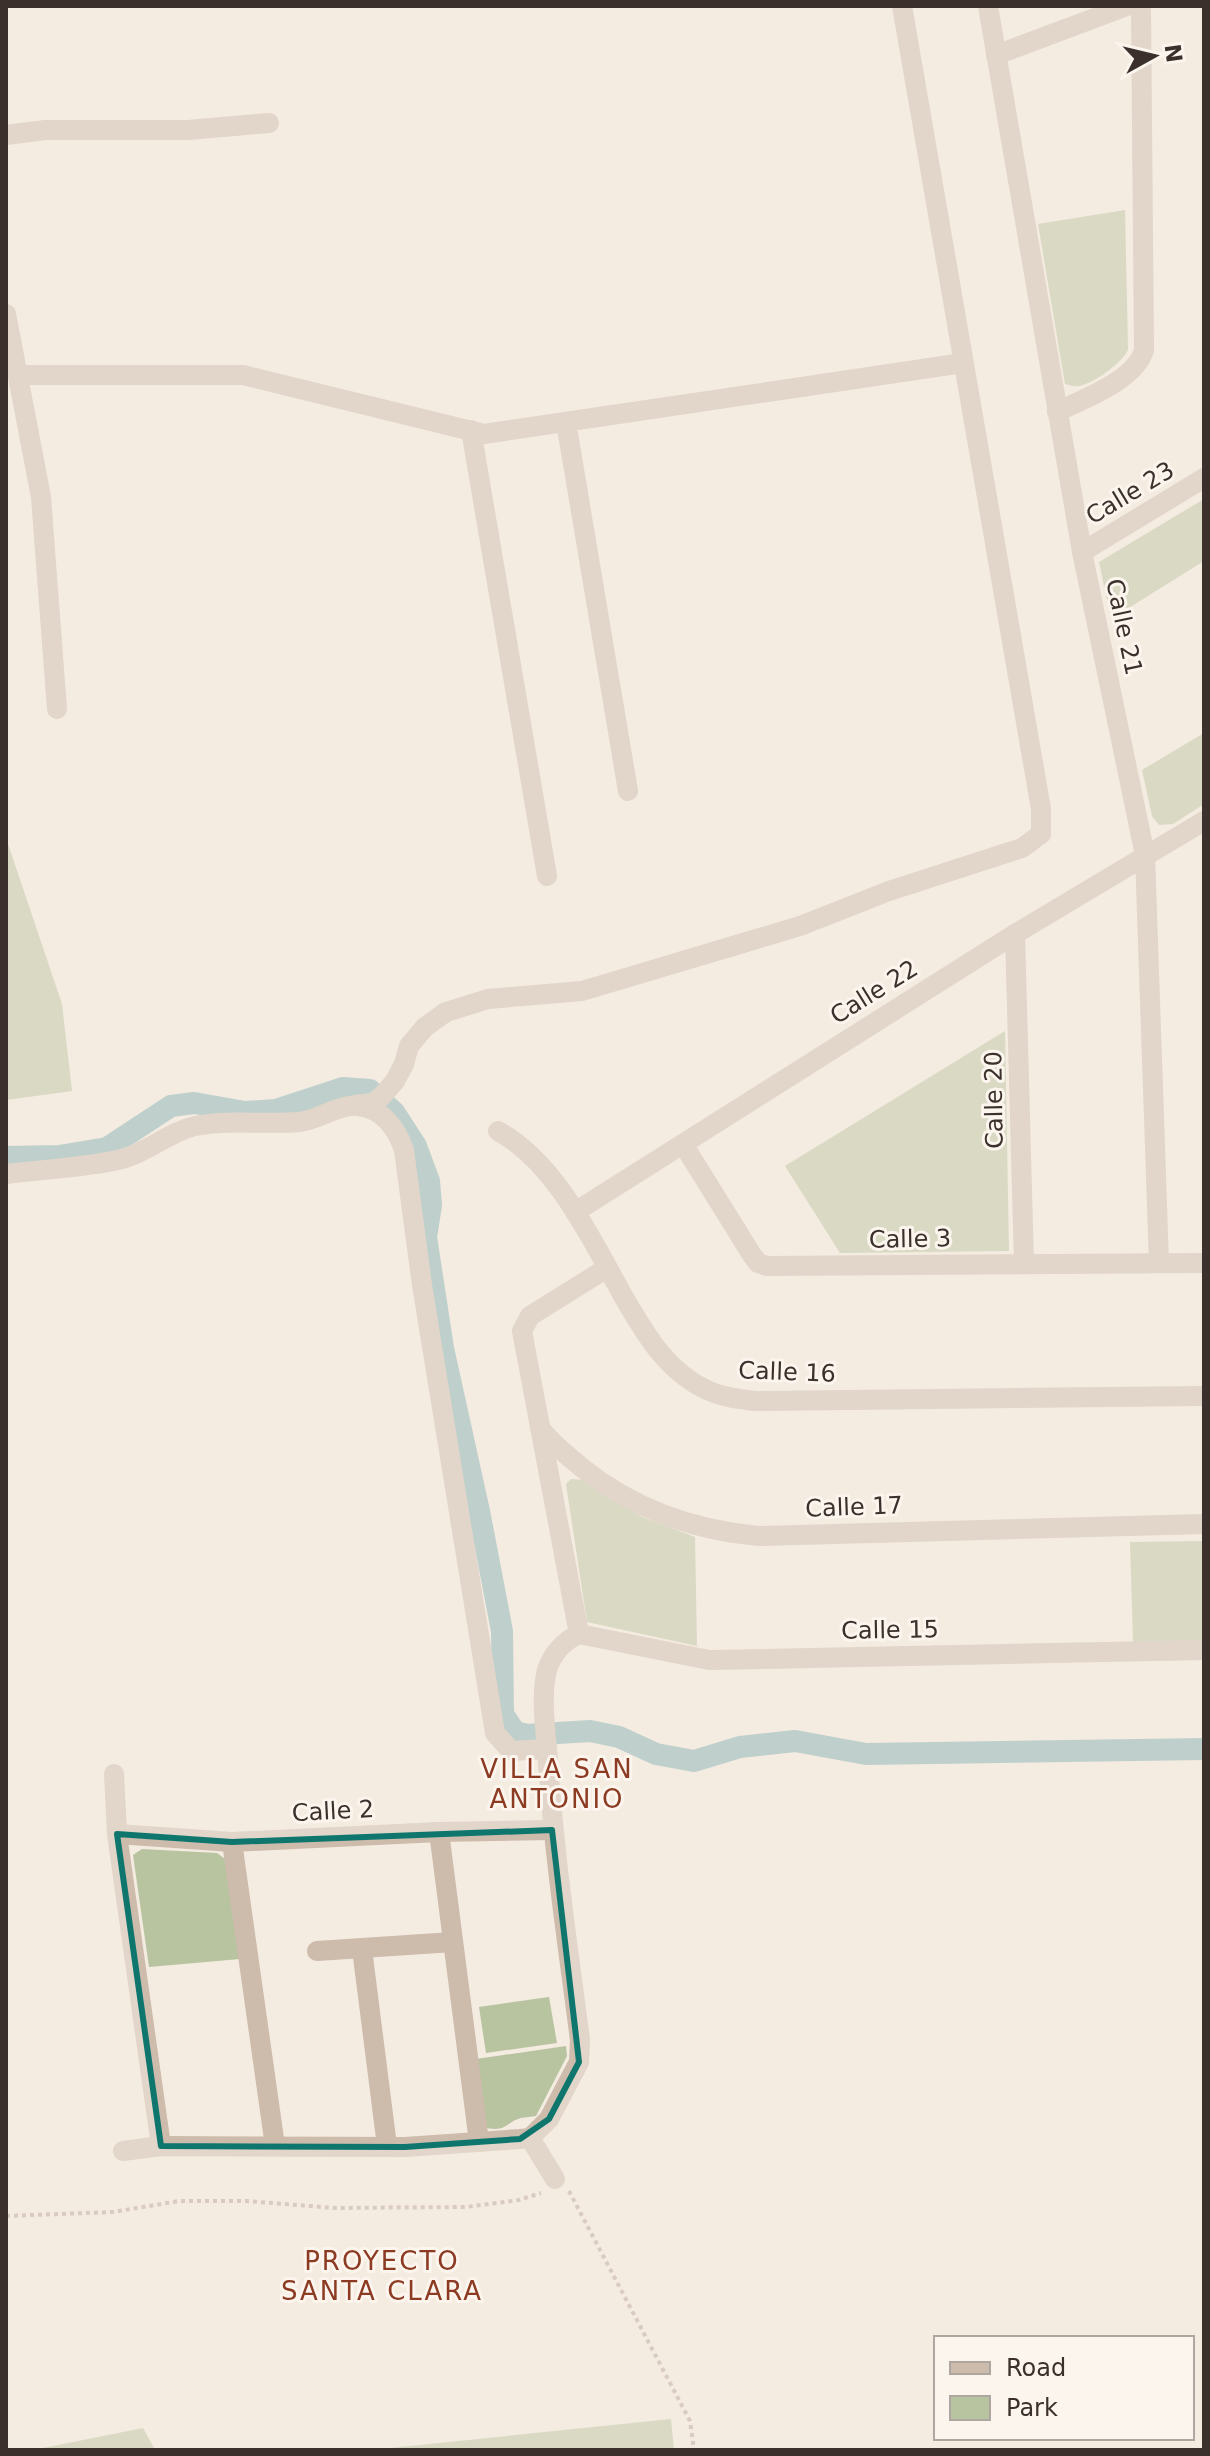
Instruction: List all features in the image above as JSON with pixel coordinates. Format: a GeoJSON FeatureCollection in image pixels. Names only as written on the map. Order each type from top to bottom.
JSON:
{"type":"FeatureCollection","features":[{"type":"Feature","properties":{"kind":"street"},"geometry":{"type":"LineString","coordinates":[[6,1174],[122,1159],[193,1127],[303,1122],[370,1101],[395,1081],[409,1046],[425,1027],[446,1012],[488,999],[582,991],[726,950],[800,926],[889,891],[1022,848],[1041,834],[1041,809],[902,6]]}},
{"type":"Feature","properties":{"kind":"street","name":"Calle 21"},"geometry":{"type":"LineString","coordinates":[[988,6],[1082,552],[1145,855],[1159,1263]]}},
{"type":"Feature","properties":{"kind":"street"},"geometry":{"type":"LineString","coordinates":[[996,55],[1127,6]]}},
{"type":"Feature","properties":{"kind":"street"},"geometry":{"type":"LineString","coordinates":[[1057,412],[1126,375],[1138,363],[1144,350],[1141,6]]}},
{"type":"Feature","properties":{"kind":"street"},"geometry":{"type":"LineString","coordinates":[[6,135],[45,130],[188,130],[269,123]]}},
{"type":"Feature","properties":{"kind":"street"},"geometry":{"type":"LineString","coordinates":[[6,314],[41,497],[57,709]]}},
{"type":"Feature","properties":{"kind":"street"},"geometry":{"type":"LineString","coordinates":[[19,375],[243,375],[484,434],[963,363]]}},
{"type":"Feature","properties":{"kind":"street"},"geometry":{"type":"LineString","coordinates":[[566,422],[628,791]]}},
{"type":"Feature","properties":{"kind":"street"},"geometry":{"type":"LineString","coordinates":[[471,430],[547,876]]}},
{"type":"Feature","properties":{"kind":"street","name":"Calle 23"},"geometry":{"type":"LineString","coordinates":[[1082,552],[1204,478]]}},
{"type":"Feature","properties":{"kind":"street","name":"Calle 22"},"geometry":{"type":"LineString","coordinates":[[575,1212],[1015,934],[1204,821]]}},
{"type":"Feature","properties":{"kind":"street","name":"Calle 20"},"geometry":{"type":"LineString","coordinates":[[1015,934],[1024,1264]]}},
{"type":"Feature","properties":{"kind":"street"},"geometry":{"type":"LineString","coordinates":[[370,1101],[377,1112],[387,1119],[404,1150],[422,1285],[495,1733],[511,1751],[547,1741]]}},
{"type":"Feature","properties":{"kind":"street","name":"Calle 16"},"geometry":{"type":"LineString","coordinates":[[498,1131],[533,1156],[575,1212],[650,1341],[670,1365],[705,1389],[730,1398],[755,1401],[1204,1396]]}},
{"type":"Feature","properties":{"kind":"street","name":"Calle 3"},"geometry":{"type":"LineString","coordinates":[[683,1144],[758,1263],[774,1267],[1204,1263]]}},
{"type":"Feature","properties":{"kind":"street"},"geometry":{"type":"LineString","coordinates":[[123,2151],[161,2146],[405,2147],[479,2142],[530,2138],[549,2119],[579,2062],[580,2040],[552,1830],[545,1695],[548,1667],[564,1644],[579,1634],[522,1337],[523,1325],[539,1309],[607,1268]]}},
{"type":"Feature","properties":{"kind":"street","name":"Calle 17"},"geometry":{"type":"LineString","coordinates":[[539,1426],[562,1453],[622,1495],[678,1521],[739,1534],[759,1536],[1204,1524]]}},
{"type":"Feature","properties":{"kind":"street","name":"Calle 15"},"geometry":{"type":"LineString","coordinates":[[579,1634],[709,1660],[1204,1650]]}},
{"type":"Feature","properties":{"kind":"street"},"geometry":{"type":"LineString","coordinates":[[114,1774],[117,1834],[161,2146]]}},
{"type":"Feature","properties":{"kind":"street","name":"Calle 2"},"geometry":{"type":"LineString","coordinates":[[117,1834],[232,1842],[552,1830]]}},
{"type":"Feature","properties":{"kind":"street"},"geometry":{"type":"LineString","coordinates":[[439,1832],[479,2142]]}},
{"type":"Feature","properties":{"kind":"street"},"geometry":{"type":"LineString","coordinates":[[232,1842],[275,2146]]}},
{"type":"Feature","properties":{"kind":"street"},"geometry":{"type":"LineString","coordinates":[[317,1951],[453,1942]]}},
{"type":"Feature","properties":{"kind":"street"},"geometry":{"type":"LineString","coordinates":[[362,1949],[387,2146]]}},
{"type":"Feature","properties":{"kind":"street"},"geometry":{"type":"LineString","coordinates":[[530,2138],[555,2185]]}},
{"type":"Feature","properties":{"kind":"path"},"geometry":{"type":"LineString","coordinates":[[6,2216],[113,2212],[179,2201],[246,2201],[335,2208],[466,2207],[519,2200],[555,2185],[690,2421],[694,2450]]}},
{"type":"Feature","properties":{"kind":"highlighted area"},"geometry":{"type":"Polygon","coordinates":[[[552,1830],[579,2062],[549,2119],[520,2139],[405,2147],[161,2146],[117,1834],[232,1842],[552,1830]]]}},
{"type":"Feature","properties":{"kind":"green space"},"geometry":{"type":"Polygon","coordinates":[[[1125,210],[1128,350],[1114,366],[1092,381],[1077,386],[1065,384],[1038,224],[1125,210]]]}},
{"type":"Feature","properties":{"kind":"green space"},"geometry":{"type":"Polygon","coordinates":[[[1204,499],[1204,561],[1111,619],[1099,562],[1204,499]]]}},
{"type":"Feature","properties":{"kind":"green space"},"geometry":{"type":"Polygon","coordinates":[[[1204,733],[1204,804],[1173,824],[1159,825],[1152,816],[1142,770],[1204,733]]]}},
{"type":"Feature","properties":{"kind":"green space"},"geometry":{"type":"Polygon","coordinates":[[[6,838],[62,1004],[72,1091],[6,1100],[6,838]]]}},
{"type":"Feature","properties":{"kind":"green space"},"geometry":{"type":"Polygon","coordinates":[[[1005,1031],[1009,1251],[840,1253],[785,1166],[1005,1031]]]}},
{"type":"Feature","properties":{"kind":"green space"},"geometry":{"type":"Polygon","coordinates":[[[571,1479],[584,1480],[642,1517],[695,1537],[697,1646],[587,1622],[566,1484],[571,1479]]]}},
{"type":"Feature","properties":{"kind":"green space"},"geometry":{"type":"Polygon","coordinates":[[[1204,1541],[1204,1642],[1133,1642],[1130,1542],[1204,1541]]]}},
{"type":"Feature","properties":{"kind":"green space"},"geometry":{"type":"Polygon","coordinates":[[[142,1849],[217,1853],[225,1859],[240,1959],[149,1967],[133,1855],[142,1849]]]}},
{"type":"Feature","properties":{"kind":"green space"},"geometry":{"type":"Polygon","coordinates":[[[549,1997],[557,2043],[486,2053],[479,2007],[549,1997]]]}},
{"type":"Feature","properties":{"kind":"green space"},"geometry":{"type":"Polygon","coordinates":[[[566,2046],[567,2056],[536,2116],[521,2118],[498,2129],[486,2128],[476,2059],[566,2046]]]}},
{"type":"Feature","properties":{"kind":"green space"},"geometry":{"type":"Polygon","coordinates":[[[671,2419],[674,2450],[371,2450],[671,2419]]]}},
{"type":"Feature","properties":{"kind":"green space"},"geometry":{"type":"Polygon","coordinates":[[[143,2428],[155,2450],[33,2450],[143,2428]]]}},
{"type":"Feature","properties":{"kind":"waterway"},"geometry":{"type":"LineString","coordinates":[[6,1157],[59,1156],[107,1148],[171,1106],[194,1103],[245,1112],[276,1110],[343,1088],[370,1090],[394,1112],[416,1146],[429,1181],[431,1205],[426,1237],[443,1348],[502,1631],[503,1714],[515,1732],[527,1735],[590,1731],[619,1737],[656,1754],[694,1761],[740,1747],[795,1741],[866,1754],[1204,1749]]}},
{"type":"Feature","properties":{"kind":"district","name":"VILLA SAN ANTONIO"},"geometry":{"type":"Point","coordinates":[557,1784]}},
{"type":"Feature","properties":{"kind":"district","name":"PROYECTO SANTA CLARA"},"geometry":{"type":"Point","coordinates":[382,2276]}}]}
